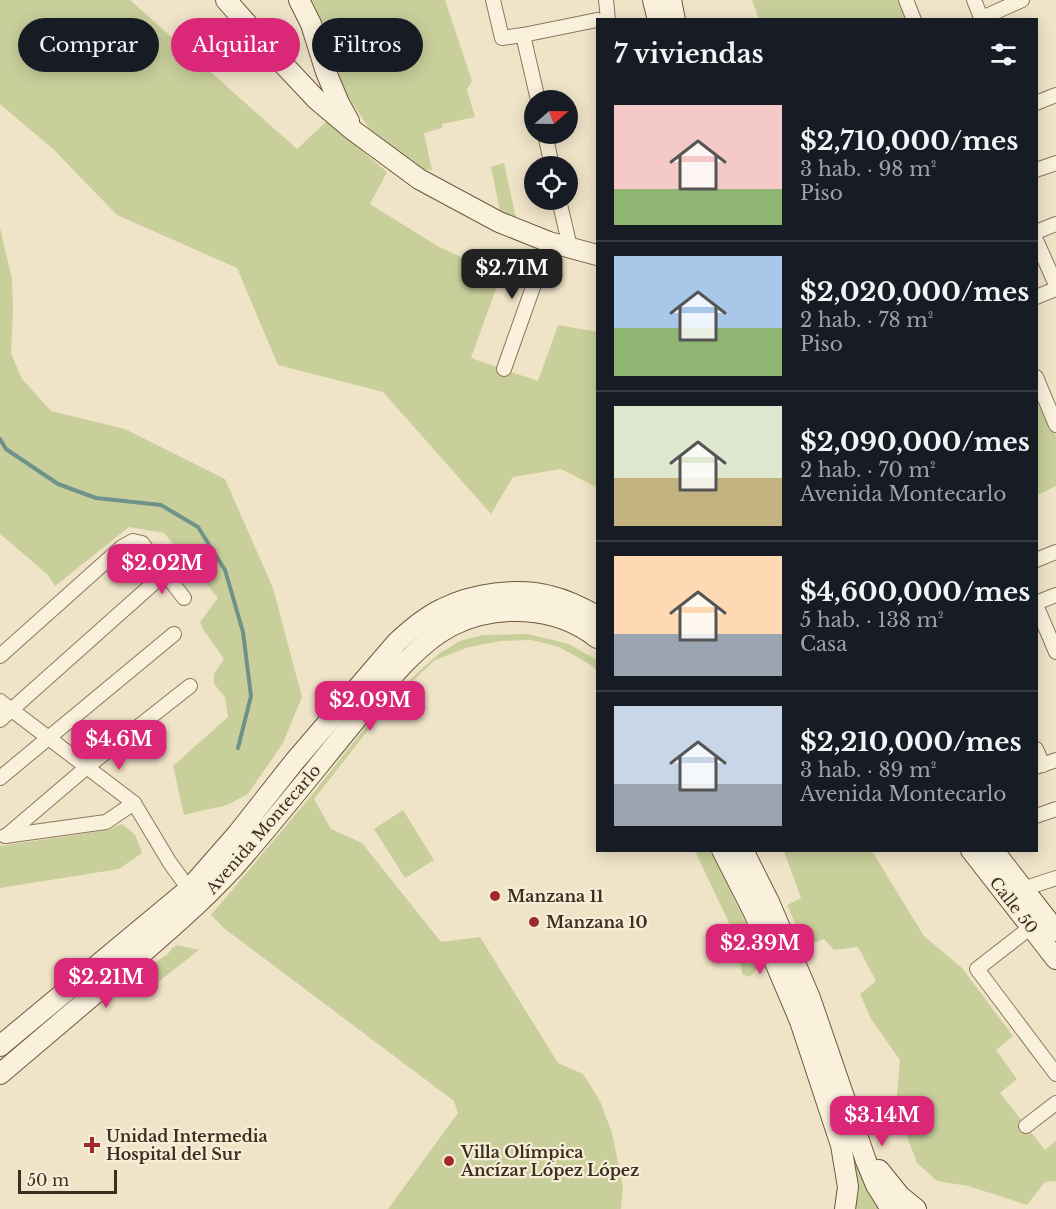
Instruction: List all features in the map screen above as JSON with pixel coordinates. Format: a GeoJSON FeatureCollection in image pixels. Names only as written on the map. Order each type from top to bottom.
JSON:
{"type":"FeatureCollection","features":[{"type":"Feature","properties":{"kind":"main road"},"geometry":{"type":"LineString","coordinates":[[226,0],[316,99],[354,131],[419,179],[499,222],[549,242],[596,255]]}},
{"type":"Feature","properties":{"kind":"main road"},"geometry":{"type":"LineString","coordinates":[[299,0],[311,24],[326,72],[339,103],[354,131]]}},
{"type":"Feature","properties":{"kind":"main road"},"geometry":{"type":"LineString","coordinates":[[653,0],[658,18]]}},
{"type":"Feature","properties":{"kind":"main road"},"geometry":{"type":"LineString","coordinates":[[671,0],[675,18]]}},
{"type":"Feature","properties":{"kind":"main road","name":"Avenida Montecarlo"},"geometry":{"type":"LineString","coordinates":[[0,1046],[189,889],[238,833],[316,736],[397,642],[415,626],[441,609],[470,597],[526,592],[550,596],[596,615]]}},
{"type":"Feature","properties":{"kind":"main road","name":"Avenida Montecarlo"},"geometry":{"type":"LineString","coordinates":[[0,1074],[187,915],[233,868],[387,683],[430,638],[478,615],[523,610],[570,622],[587,629],[596,637]]}},
{"type":"Feature","properties":{"kind":"main road"},"geometry":{"type":"LineString","coordinates":[[723,852],[754,913],[800,1021],[841,1145],[848,1187],[845,1209]]}},
{"type":"Feature","properties":{"kind":"main road"},"geometry":{"type":"LineString","coordinates":[[745,852],[810,998],[873,1177],[891,1209]]}},
{"type":"Feature","properties":{"kind":"main road","name":"Calle 50"},"geometry":{"type":"LineString","coordinates":[[973,852],[1056,959]]}},
{"type":"Feature","properties":{"kind":"main road","name":"Calle 50"},"geometry":{"type":"LineString","coordinates":[[995,852],[1056,931]]}},
{"type":"Feature","properties":{"kind":"main road"},"geometry":{"type":"LineString","coordinates":[[845,1099],[864,1143],[881,1174],[900,1196],[916,1209]]}},
{"type":"Feature","properties":{"kind":"street"},"geometry":{"type":"LineString","coordinates":[[493,0],[502,38],[596,20]]}},
{"type":"Feature","properties":{"kind":"street"},"geometry":{"type":"LineString","coordinates":[[602,18],[606,0]]}},
{"type":"Feature","properties":{"kind":"street"},"geometry":{"type":"LineString","coordinates":[[906,0],[913,18]]}},
{"type":"Feature","properties":{"kind":"street"},"geometry":{"type":"LineString","coordinates":[[974,0],[982,18]]}},
{"type":"Feature","properties":{"kind":"street"},"geometry":{"type":"LineString","coordinates":[[984,18],[1022,0]]}},
{"type":"Feature","properties":{"kind":"street"},"geometry":{"type":"LineString","coordinates":[[524,35],[536,90]]}},
{"type":"Feature","properties":{"kind":"street"},"geometry":{"type":"LineString","coordinates":[[1038,102],[1056,95]]}},
{"type":"Feature","properties":{"kind":"street"},"geometry":{"type":"LineString","coordinates":[[1038,169],[1056,162]]}},
{"type":"Feature","properties":{"kind":"street"},"geometry":{"type":"LineString","coordinates":[[561,210],[570,247]]}},
{"type":"Feature","properties":{"kind":"street"},"geometry":{"type":"LineString","coordinates":[[1038,231],[1056,224]]}},
{"type":"Feature","properties":{"kind":"street"},"geometry":{"type":"LineString","coordinates":[[504,369],[549,242]]}},
{"type":"Feature","properties":{"kind":"street"},"geometry":{"type":"LineString","coordinates":[[1038,245],[1056,287],[1038,296]]}},
{"type":"Feature","properties":{"kind":"street"},"geometry":{"type":"LineString","coordinates":[[1038,382],[1056,425]]}},
{"type":"Feature","properties":{"kind":"street"},"geometry":{"type":"LineString","coordinates":[[0,656],[129,543],[136,541],[142,543],[184,598]]}},
{"type":"Feature","properties":{"kind":"street"},"geometry":{"type":"LineString","coordinates":[[1038,559],[1056,552]]}},
{"type":"Feature","properties":{"kind":"street"},"geometry":{"type":"LineString","coordinates":[[0,720],[165,573]]}},
{"type":"Feature","properties":{"kind":"street"},"geometry":{"type":"LineString","coordinates":[[1038,603],[1056,596]]}},
{"type":"Feature","properties":{"kind":"street"},"geometry":{"type":"LineString","coordinates":[[1038,609],[1056,652]]}},
{"type":"Feature","properties":{"kind":"street"},"geometry":{"type":"LineString","coordinates":[[0,778],[174,634]]}},
{"type":"Feature","properties":{"kind":"street"},"geometry":{"type":"LineString","coordinates":[[3,837],[190,686]]}},
{"type":"Feature","properties":{"kind":"street"},"geometry":{"type":"LineString","coordinates":[[0,701],[134,802],[170,863],[189,889]]}},
{"type":"Feature","properties":{"kind":"street"},"geometry":{"type":"LineString","coordinates":[[3,837],[106,822],[134,802]]}},
{"type":"Feature","properties":{"kind":"street"},"geometry":{"type":"LineString","coordinates":[[1038,815],[1056,809]]}},
{"type":"Feature","properties":{"kind":"street"},"geometry":{"type":"LineString","coordinates":[[1023,889],[1056,878]]}},
{"type":"Feature","properties":{"kind":"street"},"geometry":{"type":"LineString","coordinates":[[1031,927],[977,969],[1056,1074]]}},
{"type":"Feature","properties":{"kind":"street"},"geometry":{"type":"LineString","coordinates":[[1026,1126],[1056,1103]]}},
{"type":"Feature","properties":{"kind":"green space"},"geometry":{"type":"Polygon","coordinates":[[[0,0],[130,0],[150,18],[18,18],[18,72],[159,72],[159,26],[171,37],[171,72],[211,72],[297,149],[327,121],[387,172],[370,204],[439,247],[501,275],[471,358],[538,381],[558,325],[596,332],[596,487],[561,469],[513,477],[491,514],[383,392],[278,365],[237,268],[117,215],[52,148],[0,104],[0,0]]]}},
{"type":"Feature","properties":{"kind":"green space"},"geometry":{"type":"Polygon","coordinates":[[[307,0],[445,0],[472,81],[467,90],[475,117],[442,124],[442,128],[424,133],[432,170],[418,169],[369,128],[334,72],[423,72],[423,18],[314,18],[307,0]]]}},
{"type":"Feature","properties":{"kind":"green space"},"geometry":{"type":"Polygon","coordinates":[[[752,0],[901,0],[909,18],[759,18],[752,0]]]}},
{"type":"Feature","properties":{"kind":"green space"},"geometry":{"type":"Polygon","coordinates":[[[504,163],[516,218],[500,211],[491,167],[504,163]]]}},
{"type":"Feature","properties":{"kind":"green space"},"geometry":{"type":"Polygon","coordinates":[[[0,228],[12,279],[11,353],[22,379],[51,411],[125,429],[225,479],[273,588],[302,697],[283,743],[248,794],[227,805],[184,815],[173,766],[228,717],[225,697],[214,684],[214,674],[224,659],[200,622],[218,598],[164,533],[129,527],[55,586],[48,575],[0,534],[0,228]]]}},
{"type":"Feature","properties":{"kind":"green space"},"geometry":{"type":"Polygon","coordinates":[[[1038,396],[1056,436],[1056,486],[1038,495],[1038,396]]]}},
{"type":"Feature","properties":{"kind":"green space"},"geometry":{"type":"Polygon","coordinates":[[[528,634],[569,644],[596,659],[596,670],[559,647],[531,640],[500,641],[469,647],[435,660],[402,691],[377,719],[314,799],[331,829],[362,843],[441,942],[480,937],[558,1063],[583,1074],[600,1101],[612,1133],[623,1187],[621,1209],[388,1209],[458,1113],[454,1101],[225,929],[211,915],[311,796],[375,715],[440,653],[460,641],[483,635],[528,634]]]}},
{"type":"Feature","properties":{"kind":"green space"},"geometry":{"type":"Polygon","coordinates":[[[403,810],[434,860],[405,878],[374,829],[403,810]]]}},
{"type":"Feature","properties":{"kind":"green space"},"geometry":{"type":"Polygon","coordinates":[[[122,824],[135,835],[142,853],[119,869],[0,888],[0,846],[108,830],[122,824]]]}},
{"type":"Feature","properties":{"kind":"green space"},"geometry":{"type":"Polygon","coordinates":[[[695,852],[710,852],[764,960],[750,977],[742,974],[738,942],[695,852]]]}},
{"type":"Feature","properties":{"kind":"green space"},"geometry":{"type":"Polygon","coordinates":[[[784,852],[873,852],[924,936],[962,968],[1013,1036],[996,1050],[1017,1079],[1000,1093],[1045,1150],[1056,1141],[1056,1181],[1045,1182],[1027,1205],[968,1186],[937,1181],[917,1163],[896,1107],[900,1060],[871,1019],[860,994],[876,981],[858,947],[834,950],[824,939],[805,946],[787,905],[801,898],[784,852]]]}},
{"type":"Feature","properties":{"kind":"green space"},"geometry":{"type":"Polygon","coordinates":[[[177,945],[199,950],[144,993],[141,980],[142,971],[168,954],[177,945]]]}},
{"type":"Feature","properties":{"kind":"green space"},"geometry":{"type":"Polygon","coordinates":[[[846,1135],[882,1209],[853,1209],[846,1135]]]}},
{"type":"Feature","properties":{"kind":"waterway"},"geometry":{"type":"LineString","coordinates":[[0,439],[6,449],[58,484],[96,498],[161,505],[198,527],[225,570],[243,632],[251,696],[238,748]]}},
{"type":"Feature","properties":{"kind":"place","name":"Manzana 11"},"geometry":{"type":"Point","coordinates":[495,896]}},
{"type":"Feature","properties":{"kind":"place","name":"Manzana 10"},"geometry":{"type":"Point","coordinates":[534,922]}},
{"type":"Feature","properties":{"kind":"place","name":"Unidad Intermedia Hospital del Sur"},"geometry":{"type":"Point","coordinates":[92,1145]}},
{"type":"Feature","properties":{"kind":"place","name":"Villa Olímpica Ancízar López López"},"geometry":{"type":"Point","coordinates":[449,1161]}}]}
